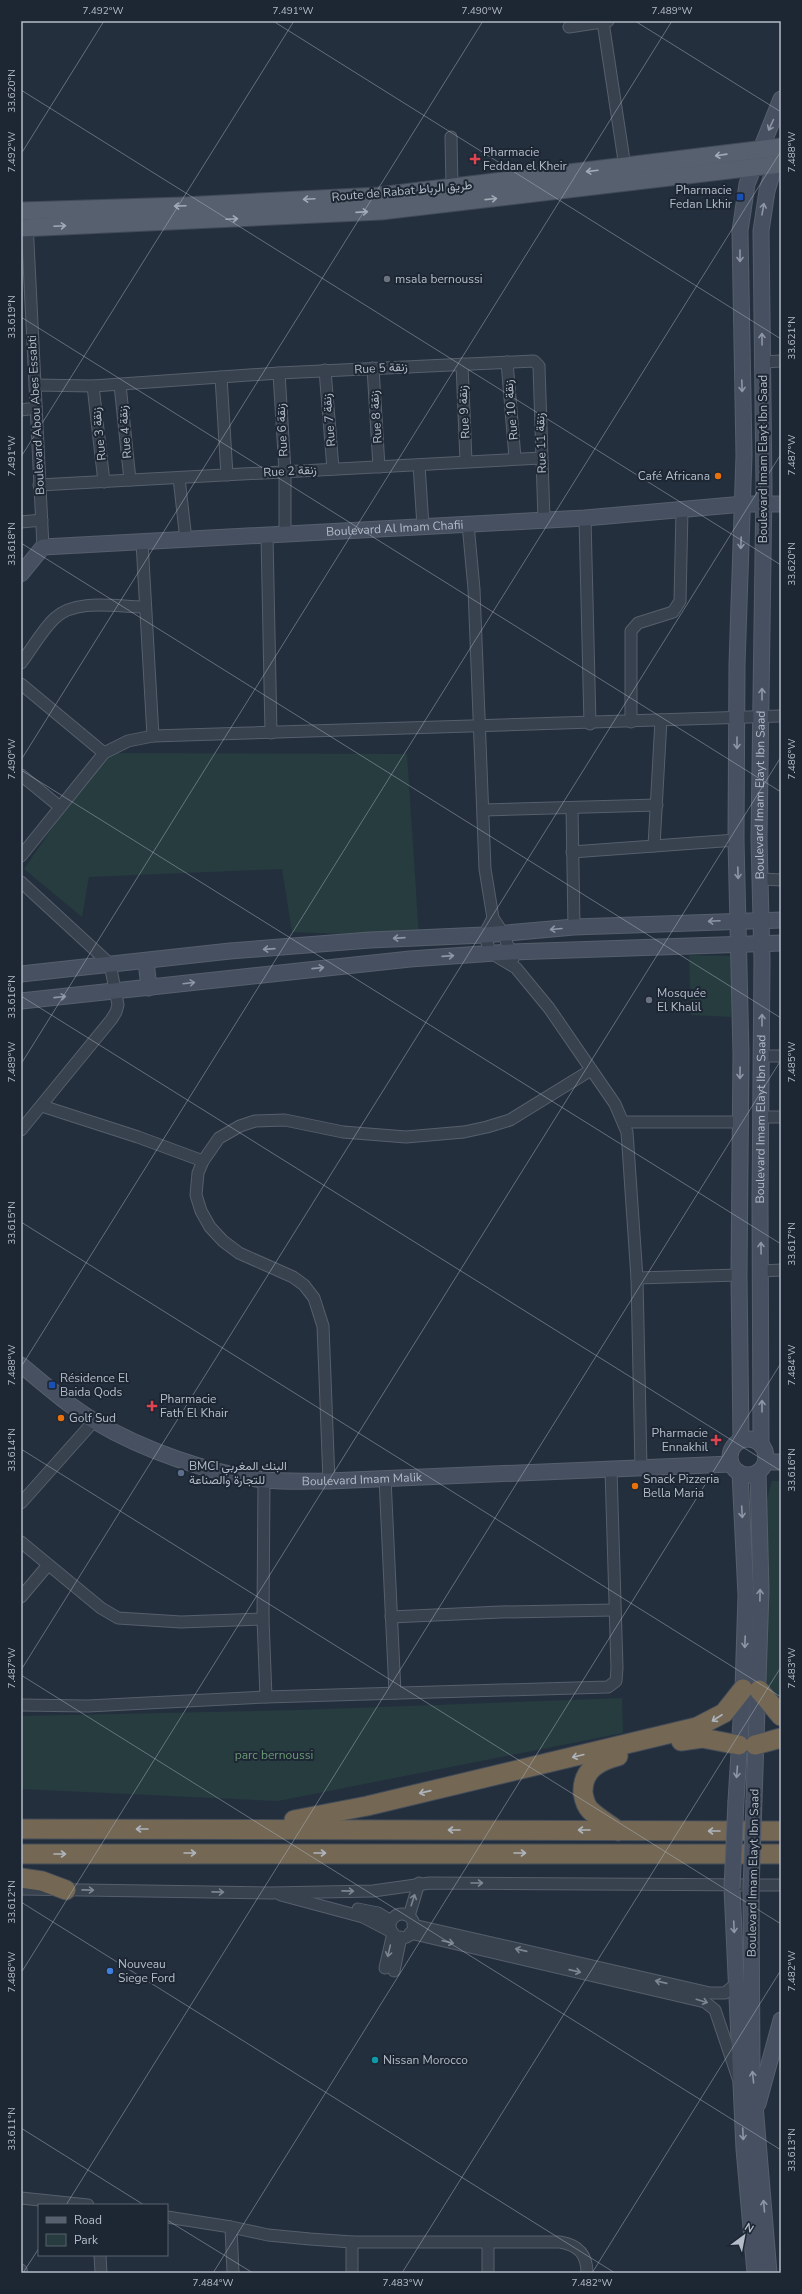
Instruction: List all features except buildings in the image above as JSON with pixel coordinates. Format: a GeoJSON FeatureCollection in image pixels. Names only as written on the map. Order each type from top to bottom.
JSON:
{"type":"FeatureCollection","features":[{"type":"Feature","properties":{"kind":"highway"},"geometry":{"type":"LineString","coordinates":[[179,1829],[280,1822],[325,1815],[697,1727],[724,1713],[751,1690],[781,1716]]}},
{"type":"Feature","properties":{"kind":"highway"},"geometry":{"type":"LineString","coordinates":[[618,1831],[589,1810],[584,1798],[583,1786],[587,1774],[596,1764],[607,1758],[692,1738],[713,1739],[747,1745],[781,1738]]}},
{"type":"Feature","properties":{"kind":"highway"},"geometry":{"type":"LineString","coordinates":[[21,1830],[179,1829],[781,1831]]}},
{"type":"Feature","properties":{"kind":"highway"},"geometry":{"type":"LineString","coordinates":[[21,1854],[781,1854]]}},
{"type":"Feature","properties":{"kind":"highway"},"geometry":{"type":"LineString","coordinates":[[21,1878],[42,1881],[66,1890]]}},
{"type":"Feature","properties":{"kind":"main road","name":"Route de Rabat طريق الرباط"},"geometry":{"type":"LineString","coordinates":[[24,219],[379,196],[781,147]]}},
{"type":"Feature","properties":{"kind":"main road","name":"Route de Rabat طريق الرباط"},"geometry":{"type":"LineString","coordinates":[[24,219],[381,211],[778,165]]}},
{"type":"Feature","properties":{"kind":"street"},"geometry":{"type":"LineString","coordinates":[[569,27],[605,21],[625,167]]}},
{"type":"Feature","properties":{"kind":"street","name":"Boulevard Imam Elayt Ibn Saad"},"geometry":{"type":"LineString","coordinates":[[741,1440],[739,1275],[739,944],[736,840],[739,582],[744,504],[740,231],[747,184],[752,168],[781,99]]}},
{"type":"Feature","properties":{"kind":"street"},"geometry":{"type":"LineString","coordinates":[[451,137],[452,187]]}},
{"type":"Feature","properties":{"kind":"street","name":"Boulevard Imam Elayt Ibn Saad"},"geometry":{"type":"LineString","coordinates":[[761,1445],[762,1056],[759,839],[764,504],[761,231],[762,212],[778,165],[781,147]]}},
{"type":"Feature","properties":{"kind":"street","name":"Boulevard Abou Abes Essabti"},"geometry":{"type":"LineString","coordinates":[[24,219],[35,385],[43,547]]}},
{"type":"Feature","properties":{"kind":"street","name":"Rue 5 زنقة"},"geometry":{"type":"LineString","coordinates":[[35,385],[120,385],[325,370],[507,362],[534,361],[539,366]]}},
{"type":"Feature","properties":{"kind":"street"},"geometry":{"type":"LineString","coordinates":[[763,362],[781,361]]}},
{"type":"Feature","properties":{"kind":"street","name":"Rue 10 زنقة"},"geometry":{"type":"LineString","coordinates":[[507,362],[515,458]]}},
{"type":"Feature","properties":{"kind":"street","name":"Rue 9 زنقة"},"geometry":{"type":"LineString","coordinates":[[462,364],[466,461]]}},
{"type":"Feature","properties":{"kind":"street","name":"Rue 11 زنقة"},"geometry":{"type":"LineString","coordinates":[[539,366],[544,520]]}},
{"type":"Feature","properties":{"kind":"street","name":"Rue 8 زنقة"},"geometry":{"type":"LineString","coordinates":[[373,368],[379,467]]}},
{"type":"Feature","properties":{"kind":"street","name":"Rue 7 زنقة"},"geometry":{"type":"LineString","coordinates":[[325,370],[333,469]]}},
{"type":"Feature","properties":{"kind":"street","name":"Rue 6 زنقة"},"geometry":{"type":"LineString","coordinates":[[279,373],[285,471],[285,534]]}},
{"type":"Feature","properties":{"kind":"street"},"geometry":{"type":"LineString","coordinates":[[221,377],[227,475]]}},
{"type":"Feature","properties":{"kind":"street","name":"Rue 4 زنقة"},"geometry":{"type":"LineString","coordinates":[[120,385],[130,480]]}},
{"type":"Feature","properties":{"kind":"street","name":"Rue 3 زنقة"},"geometry":{"type":"LineString","coordinates":[[93,386],[104,482]]}},
{"type":"Feature","properties":{"kind":"street"},"geometry":{"type":"LineString","coordinates":[[21,410],[36,408]]}},
{"type":"Feature","properties":{"kind":"street","name":"Rue 2 زنقة"},"geometry":{"type":"LineString","coordinates":[[39,485],[419,465],[515,458],[541,458]]}},
{"type":"Feature","properties":{"kind":"street"},"geometry":{"type":"LineString","coordinates":[[419,465],[423,526]]}},
{"type":"Feature","properties":{"kind":"street"},"geometry":{"type":"LineString","coordinates":[[179,478],[186,540]]}},
{"type":"Feature","properties":{"kind":"street","name":"Boulevard Al Imam Chafii"},"geometry":{"type":"LineString","coordinates":[[43,547],[584,518],[744,504],[781,504]]}},
{"type":"Feature","properties":{"kind":"street"},"geometry":{"type":"LineString","coordinates":[[631,722],[631,631],[638,623],[673,612],[677,608],[680,601],[682,510]]}},
{"type":"Feature","properties":{"kind":"street"},"geometry":{"type":"LineString","coordinates":[[584,518],[590,724]]}},
{"type":"Feature","properties":{"kind":"street"},"geometry":{"type":"LineString","coordinates":[[21,522],[42,520]]}},
{"type":"Feature","properties":{"kind":"street"},"geometry":{"type":"LineString","coordinates":[[468,524],[474,589],[484,810],[485,868],[493,918],[503,933],[516,968]]}},
{"type":"Feature","properties":{"kind":"street"},"geometry":{"type":"LineString","coordinates":[[267,536],[271,733]]}},
{"type":"Feature","properties":{"kind":"street"},"geometry":{"type":"LineString","coordinates":[[142,542],[144,607],[153,736]]}},
{"type":"Feature","properties":{"kind":"street"},"geometry":{"type":"LineString","coordinates":[[21,574],[43,547]]}},
{"type":"Feature","properties":{"kind":"street"},"geometry":{"type":"LineString","coordinates":[[21,663],[54,618],[65,611],[78,606],[144,607]]}},
{"type":"Feature","properties":{"kind":"street"},"geometry":{"type":"LineString","coordinates":[[21,684],[104,753]]}},
{"type":"Feature","properties":{"kind":"street"},"geometry":{"type":"LineString","coordinates":[[21,856],[104,753],[128,741],[153,736],[590,724],[781,716]]}},
{"type":"Feature","properties":{"kind":"street"},"geometry":{"type":"LineString","coordinates":[[654,846],[661,720]]}},
{"type":"Feature","properties":{"kind":"street"},"geometry":{"type":"LineString","coordinates":[[21,775],[60,807]]}},
{"type":"Feature","properties":{"kind":"street"},"geometry":{"type":"LineString","coordinates":[[484,810],[657,806]]}},
{"type":"Feature","properties":{"kind":"street"},"geometry":{"type":"LineString","coordinates":[[572,808],[574,927]]}},
{"type":"Feature","properties":{"kind":"street"},"geometry":{"type":"LineString","coordinates":[[572,852],[736,840]]}},
{"type":"Feature","properties":{"kind":"street"},"geometry":{"type":"LineString","coordinates":[[760,879],[781,880]]}},
{"type":"Feature","properties":{"kind":"street"},"geometry":{"type":"LineString","coordinates":[[21,882],[110,964],[116,992],[116,1012],[111,1020],[21,1130]]}},
{"type":"Feature","properties":{"kind":"street"},"geometry":{"type":"LineString","coordinates":[[493,918],[484,934],[491,953],[516,968],[549,1008],[615,1104],[624,1122],[630,1145],[636,1278],[641,1468]]}},
{"type":"Feature","properties":{"kind":"street"},"geometry":{"type":"LineString","coordinates":[[21,974],[230,951],[370,940],[503,933],[574,927],[781,920]]}},
{"type":"Feature","properties":{"kind":"street"},"geometry":{"type":"LineString","coordinates":[[21,1001],[116,992],[355,964],[491,953],[781,943]]}},
{"type":"Feature","properties":{"kind":"street"},"geometry":{"type":"LineString","coordinates":[[146,961],[149,988]]}},
{"type":"Feature","properties":{"kind":"street"},"geometry":{"type":"LineString","coordinates":[[762,1056],[781,1056]]}},
{"type":"Feature","properties":{"kind":"street"},"geometry":{"type":"LineString","coordinates":[[329,1481],[322,1326],[314,1298],[304,1285],[293,1277],[239,1252],[223,1242],[210,1227],[201,1211],[196,1195],[198,1173],[203,1161],[219,1138],[240,1126],[255,1121],[285,1120],[343,1132],[406,1137],[464,1132],[487,1127],[516,1117],[591,1070]]}},
{"type":"Feature","properties":{"kind":"street"},"geometry":{"type":"LineString","coordinates":[[42,1106],[138,1137],[203,1161]]}},
{"type":"Feature","properties":{"kind":"street"},"geometry":{"type":"LineString","coordinates":[[761,1118],[781,1117]]}},
{"type":"Feature","properties":{"kind":"street"},"geometry":{"type":"LineString","coordinates":[[624,1122],[740,1122]]}},
{"type":"Feature","properties":{"kind":"street"},"geometry":{"type":"LineString","coordinates":[[761,1271],[781,1270]]}},
{"type":"Feature","properties":{"kind":"street"},"geometry":{"type":"LineString","coordinates":[[636,1278],[739,1275]]}},
{"type":"Feature","properties":{"kind":"street","name":"Boulevard Imam Malik"},"geometry":{"type":"LineString","coordinates":[[21,1365],[49,1389],[94,1422],[118,1434],[180,1459],[221,1471],[264,1480],[329,1481],[641,1468],[736,1468]]}},
{"type":"Feature","properties":{"kind":"street"},"geometry":{"type":"LineString","coordinates":[[21,1503],[94,1422]]}},
{"type":"Feature","properties":{"kind":"street"},"geometry":{"type":"LineString","coordinates":[[762,1467],[765,1450],[755,1440],[741,1440],[731,1450],[736,1468],[746,1475],[762,1467],[781,1462]]}},
{"type":"Feature","properties":{"kind":"street","name":"Boulevard Imam Elayt Ibn Saad"},"geometry":{"type":"LineString","coordinates":[[755,2273],[744,2149],[732,1888],[736,1802],[747,1745],[761,1590],[762,1467]]}},
{"type":"Feature","properties":{"kind":"street","name":"Boulevard Imam Elayt Ibn Saad"},"geometry":{"type":"LineString","coordinates":[[736,1468],[746,1595],[751,1690]]}},
{"type":"Feature","properties":{"kind":"street"},"geometry":{"type":"LineString","coordinates":[[21,1705],[88,1706],[266,1697],[608,1687],[613,1684],[617,1676],[611,1470]]}},
{"type":"Feature","properties":{"kind":"street"},"geometry":{"type":"LineString","coordinates":[[385,1478],[395,1693]]}},
{"type":"Feature","properties":{"kind":"street"},"geometry":{"type":"LineString","coordinates":[[264,1480],[263,1619],[266,1697]]}},
{"type":"Feature","properties":{"kind":"street"},"geometry":{"type":"LineString","coordinates":[[21,1542],[101,1608],[118,1618],[174,1622],[263,1619]]}},
{"type":"Feature","properties":{"kind":"street"},"geometry":{"type":"LineString","coordinates":[[21,1597],[48,1565]]}},
{"type":"Feature","properties":{"kind":"street"},"geometry":{"type":"LineString","coordinates":[[391,1617],[501,1612],[614,1610]]}},
{"type":"Feature","properties":{"kind":"street","name":"Boulevard Imam Elayt Ibn Saad"},"geometry":{"type":"LineString","coordinates":[[747,1745],[754,1800],[751,1890],[752,2069],[769,2273]]}},
{"type":"Feature","properties":{"kind":"street"},"geometry":{"type":"LineString","coordinates":[[21,1889],[271,1893],[373,1891],[419,1884],[781,1885]]}},
{"type":"Feature","properties":{"kind":"street"},"geometry":{"type":"LineString","coordinates":[[389,1969],[401,1928],[419,1884]]}},
{"type":"Feature","properties":{"kind":"street"},"geometry":{"type":"LineString","coordinates":[[271,1893],[375,1912],[401,1928],[705,2002],[715,2010],[729,2056],[740,2080]]}},
{"type":"Feature","properties":{"kind":"street"},"geometry":{"type":"LineString","coordinates":[[401,1928],[710,1993],[725,1993],[737,1983]]}},
{"type":"Feature","properties":{"kind":"street"},"geometry":{"type":"LineString","coordinates":[[756,2111],[781,2020]]}},
{"type":"Feature","properties":{"kind":"street"},"geometry":{"type":"LineString","coordinates":[[21,2198],[78,2204]]}},
{"type":"Feature","properties":{"kind":"street"},"geometry":{"type":"LineString","coordinates":[[168,2217],[231,2227],[268,2235],[352,2242],[570,2244],[582,2253],[587,2266],[587,2273]]}},
{"type":"Feature","properties":{"kind":"street"},"geometry":{"type":"LineString","coordinates":[[231,2227],[233,2273]]}},
{"type":"Feature","properties":{"kind":"street"},"geometry":{"type":"LineString","coordinates":[[352,2242],[352,2273]]}},
{"type":"Feature","properties":{"kind":"street"},"geometry":{"type":"LineString","coordinates":[[488,2243],[488,2273]]}},
{"type":"Feature","properties":{"kind":"street"},"geometry":{"type":"LineString","coordinates":[[100,2256],[101,2273]]}},
{"type":"Feature","properties":{"kind":"green space"},"geometry":{"type":"Polygon","coordinates":[[[104,753],[407,754],[419,937],[292,932],[282,869],[89,877],[82,917],[24,869],[104,753]]]}},
{"type":"Feature","properties":{"kind":"green space"},"geometry":{"type":"Polygon","coordinates":[[[689,955],[731,956],[731,1017],[691,1015],[689,955]]]}},
{"type":"Feature","properties":{"kind":"green space"},"geometry":{"type":"Polygon","coordinates":[[[772,1481],[781,1481],[781,1717],[763,1696],[762,1517],[772,1481]]]}},
{"type":"Feature","properties":{"kind":"green space","name":"parc bernoussi"},"geometry":{"type":"Polygon","coordinates":[[[622,1698],[623,1733],[278,1801],[21,1789],[21,1716],[298,1710],[622,1698]]]}},
{"type":"Feature","properties":{"kind":"place","name":"Pharmacie Feddan el Kheir"},"geometry":{"type":"Point","coordinates":[475,159]}},
{"type":"Feature","properties":{"kind":"place","name":"Pharmacie Fedan Lkhir"},"geometry":{"type":"Point","coordinates":[740,197]}},
{"type":"Feature","properties":{"kind":"place","name":"msala bernoussi"},"geometry":{"type":"Point","coordinates":[387,279]}},
{"type":"Feature","properties":{"kind":"place","name":"Café Africana"},"geometry":{"type":"Point","coordinates":[718,476]}},
{"type":"Feature","properties":{"kind":"place","name":"Mosquée El Khalil"},"geometry":{"type":"Point","coordinates":[649,1000]}},
{"type":"Feature","properties":{"kind":"place","name":"Résidence El Baida Qods"},"geometry":{"type":"Point","coordinates":[52,1385]}},
{"type":"Feature","properties":{"kind":"place","name":"Pharmacie Fath El Khair"},"geometry":{"type":"Point","coordinates":[152,1406]}},
{"type":"Feature","properties":{"kind":"place","name":"Golf Sud"},"geometry":{"type":"Point","coordinates":[61,1418]}},
{"type":"Feature","properties":{"kind":"place","name":"Pharmacie Ennakhil"},"geometry":{"type":"Point","coordinates":[716,1440]}},
{"type":"Feature","properties":{"kind":"place","name":"BMCI البنك المغربي للتجارة والصناعة"},"geometry":{"type":"Point","coordinates":[181,1473]}},
{"type":"Feature","properties":{"kind":"place","name":"Snack Pizzeria Bella Maria"},"geometry":{"type":"Point","coordinates":[635,1486]}},
{"type":"Feature","properties":{"kind":"place","name":"Nouveau Siege Ford"},"geometry":{"type":"Point","coordinates":[110,1971]}},
{"type":"Feature","properties":{"kind":"place","name":"Nissan Morocco"},"geometry":{"type":"Point","coordinates":[375,2060]}}]}
